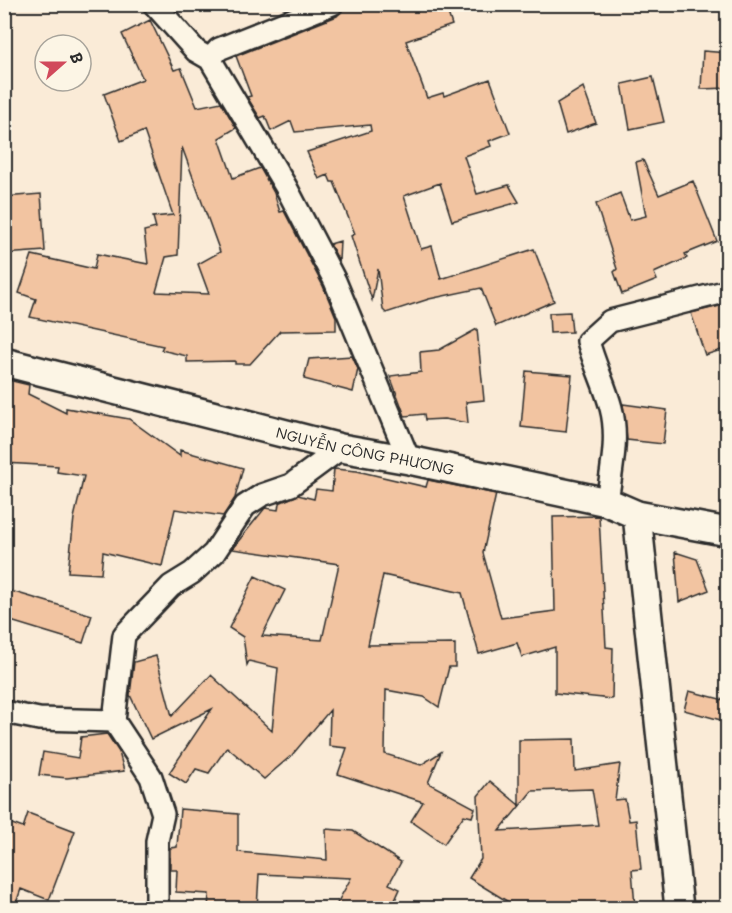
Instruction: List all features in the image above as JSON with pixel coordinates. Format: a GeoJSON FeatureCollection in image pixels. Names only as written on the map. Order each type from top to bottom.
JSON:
{"type":"FeatureCollection","features":[{"type":"Feature","properties":{"kind":"street"},"geometry":{"type":"LineString","coordinates":[[154,4],[196,51],[210,59],[286,187],[335,281],[409,459]]}},
{"type":"Feature","properties":{"kind":"street"},"geometry":{"type":"LineString","coordinates":[[210,59],[219,49],[332,4]]}},
{"type":"Feature","properties":{"kind":"street"},"geometry":{"type":"LineString","coordinates":[[607,502],[615,442],[611,408],[594,366],[588,341],[610,321],[728,291]]}},
{"type":"Feature","properties":{"kind":"street","name":"NGUYỄN CÔNG PHƯƠNG"},"geometry":{"type":"LineString","coordinates":[[4,362],[341,448],[409,459],[607,502],[637,515],[728,531]]}},
{"type":"Feature","properties":{"kind":"street"},"geometry":{"type":"LineString","coordinates":[[157,909],[157,841],[163,814],[151,777],[114,721],[124,635],[171,586],[192,573],[214,553],[245,506],[262,495],[291,484],[341,448]]}},
{"type":"Feature","properties":{"kind":"street"},"geometry":{"type":"LineString","coordinates":[[637,515],[679,909]]}},
{"type":"Feature","properties":{"kind":"street"},"geometry":{"type":"LineString","coordinates":[[4,712],[39,719],[114,721]]}},
{"type":"Feature","properties":{"kind":"building"},"geometry":{"type":"Polygon","coordinates":[[[355,4],[445,4],[452,25],[406,41],[427,98],[443,93],[444,96],[490,79],[510,133],[489,141],[491,146],[464,156],[477,194],[509,185],[519,202],[452,221],[440,183],[404,196],[421,249],[432,246],[441,279],[534,249],[554,301],[496,326],[481,288],[429,299],[386,313],[383,310],[378,269],[372,300],[351,236],[355,234],[334,182],[331,182],[328,175],[319,179],[307,152],[371,131],[370,125],[295,132],[291,121],[271,131],[265,116],[260,118],[247,97],[251,96],[236,56],[337,16],[343,9],[355,4]]]}},
{"type":"Feature","properties":{"kind":"building"},"geometry":{"type":"Polygon","coordinates":[[[150,20],[174,70],[181,68],[197,107],[221,102],[236,128],[219,138],[233,178],[260,168],[274,193],[280,212],[284,211],[323,286],[336,317],[336,330],[280,331],[250,364],[235,364],[235,361],[187,362],[187,356],[161,350],[163,346],[30,317],[36,299],[19,293],[32,255],[94,269],[97,254],[148,264],[144,231],[156,228],[153,217],[173,215],[144,131],[121,141],[104,94],[143,79],[122,34],[150,20]],[[182,147],[178,255],[166,257],[156,292],[209,294],[198,264],[220,252],[182,147]]]}},
{"type":"Feature","properties":{"kind":"building"},"geometry":{"type":"Polygon","coordinates":[[[703,51],[728,53],[728,88],[701,89],[703,51]]]}},
{"type":"Feature","properties":{"kind":"building"},"geometry":{"type":"Polygon","coordinates":[[[653,77],[664,122],[630,129],[622,84],[653,77]]]}},
{"type":"Feature","properties":{"kind":"building"},"geometry":{"type":"Polygon","coordinates":[[[583,87],[596,123],[566,134],[557,103],[583,87]]]}},
{"type":"Feature","properties":{"kind":"building"},"geometry":{"type":"Polygon","coordinates":[[[643,160],[659,195],[693,181],[717,241],[685,254],[687,258],[654,273],[657,280],[622,294],[614,272],[617,269],[596,204],[620,193],[630,220],[646,216],[636,162],[643,160]]]}},
{"type":"Feature","properties":{"kind":"building"},"geometry":{"type":"Polygon","coordinates":[[[41,194],[45,251],[4,254],[4,197],[41,194]]]}},
{"type":"Feature","properties":{"kind":"building"},"geometry":{"type":"Polygon","coordinates":[[[340,241],[339,261],[330,244],[340,241]]]}},
{"type":"Feature","properties":{"kind":"building"},"geometry":{"type":"Polygon","coordinates":[[[728,304],[728,348],[705,355],[691,313],[728,304]]]}},
{"type":"Feature","properties":{"kind":"building"},"geometry":{"type":"Polygon","coordinates":[[[570,312],[572,332],[550,333],[549,313],[570,312]]]}},
{"type":"Feature","properties":{"kind":"building"},"geometry":{"type":"Polygon","coordinates":[[[477,329],[484,400],[466,402],[468,423],[444,419],[425,420],[424,414],[405,416],[390,376],[421,372],[420,352],[439,350],[477,329]]]}},
{"type":"Feature","properties":{"kind":"building"},"geometry":{"type":"Polygon","coordinates":[[[352,356],[358,369],[353,392],[304,379],[309,359],[352,356]]]}},
{"type":"Feature","properties":{"kind":"building"},"geometry":{"type":"Polygon","coordinates":[[[526,371],[572,375],[566,432],[521,427],[526,371]]]}},
{"type":"Feature","properties":{"kind":"building"},"geometry":{"type":"Polygon","coordinates":[[[4,379],[29,385],[28,394],[66,413],[66,408],[129,419],[180,456],[180,450],[243,468],[235,498],[223,516],[175,509],[162,566],[103,552],[101,574],[68,572],[74,518],[84,476],[57,472],[58,466],[4,463],[4,379]]]}},
{"type":"Feature","properties":{"kind":"building"},"geometry":{"type":"Polygon","coordinates":[[[623,404],[667,410],[663,444],[627,440],[623,404]]]}},
{"type":"Feature","properties":{"kind":"building"},"geometry":{"type":"Polygon","coordinates":[[[334,469],[357,471],[426,487],[428,480],[496,494],[483,553],[501,618],[555,611],[553,517],[599,516],[606,647],[613,648],[612,699],[555,693],[555,647],[522,657],[517,643],[479,654],[462,593],[383,575],[368,645],[455,644],[455,667],[449,667],[439,707],[424,697],[386,690],[385,754],[421,765],[441,752],[428,783],[475,808],[472,817],[464,815],[444,844],[411,821],[423,802],[338,774],[347,748],[329,746],[330,710],[292,755],[264,779],[227,747],[209,773],[196,769],[186,784],[169,773],[212,709],[151,739],[130,695],[134,662],[156,656],[172,716],[211,675],[272,731],[278,668],[249,661],[247,665],[243,637],[229,628],[255,576],[285,590],[262,636],[322,640],[339,564],[232,549],[265,508],[278,510],[279,503],[298,495],[314,499],[316,489],[332,491],[334,469]]]}},
{"type":"Feature","properties":{"kind":"building"},"geometry":{"type":"Polygon","coordinates":[[[675,552],[697,559],[709,590],[679,602],[675,552]]]}},
{"type":"Feature","properties":{"kind":"building"},"geometry":{"type":"Polygon","coordinates":[[[4,589],[92,615],[83,643],[4,619],[4,589]]]}},
{"type":"Feature","properties":{"kind":"building"},"geometry":{"type":"Polygon","coordinates":[[[689,691],[728,701],[728,722],[684,710],[689,691]]]}},
{"type":"Feature","properties":{"kind":"building"},"geometry":{"type":"Polygon","coordinates":[[[107,734],[119,752],[124,771],[67,778],[39,775],[43,752],[78,758],[81,737],[107,734]]]}},
{"type":"Feature","properties":{"kind":"building"},"geometry":{"type":"Polygon","coordinates":[[[574,739],[575,771],[620,764],[615,800],[625,799],[629,821],[636,820],[641,869],[632,870],[635,906],[615,909],[509,909],[510,903],[469,878],[481,859],[478,796],[490,781],[519,805],[519,740],[574,739]],[[592,789],[532,791],[499,831],[598,825],[592,789]]]}},
{"type":"Feature","properties":{"kind":"building"},"geometry":{"type":"Polygon","coordinates":[[[180,809],[238,814],[238,852],[327,860],[326,829],[353,831],[401,862],[389,884],[400,889],[391,909],[334,909],[351,878],[259,874],[257,909],[208,909],[209,894],[176,892],[177,870],[170,870],[170,848],[177,847],[180,809]]]}},
{"type":"Feature","properties":{"kind":"building"},"geometry":{"type":"Polygon","coordinates":[[[28,813],[75,831],[49,900],[21,889],[14,909],[4,909],[4,821],[23,828],[28,813]]]}}]}
